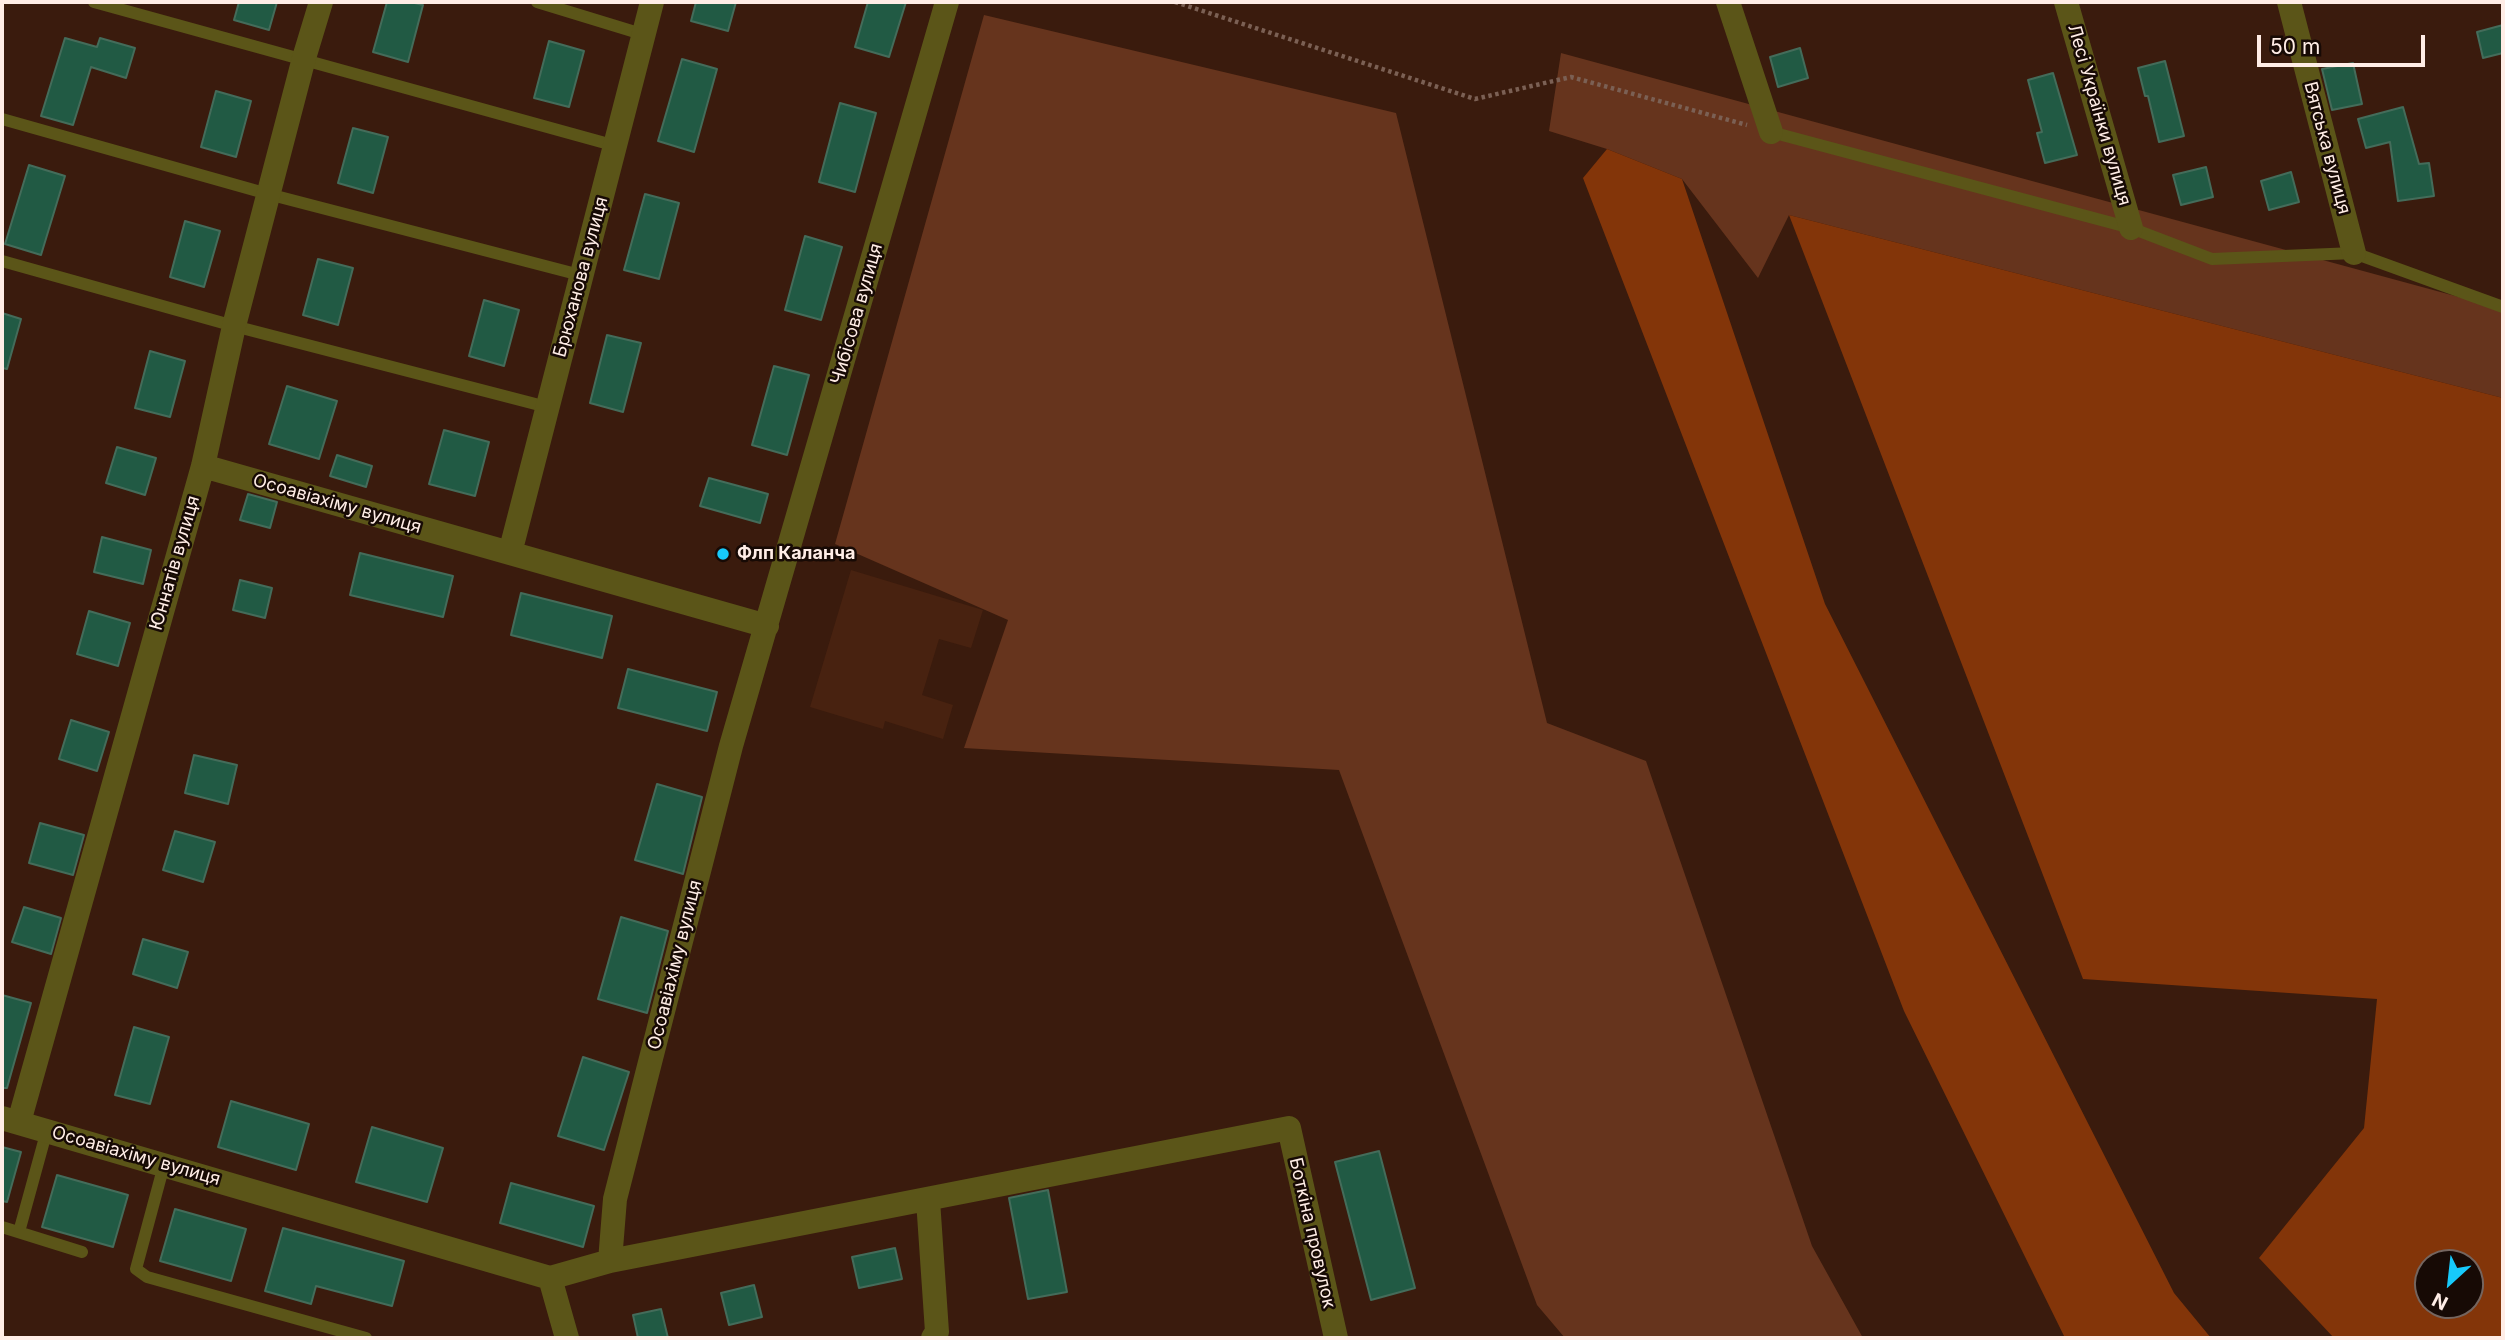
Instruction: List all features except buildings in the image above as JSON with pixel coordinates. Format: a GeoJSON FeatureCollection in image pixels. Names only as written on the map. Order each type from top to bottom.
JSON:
{"type":"FeatureCollection","features":[{"type":"Feature","properties":{"kind":"street","name":"Юннатів вулиця"},"geometry":{"type":"LineString","coordinates":[[10,1120],[203,466],[234,327],[321,2]]}},
{"type":"Feature","properties":{"kind":"street","name":"Брюханова вулиця"},"geometry":{"type":"LineString","coordinates":[[510,553],[652,2]]}},
{"type":"Feature","properties":{"kind":"street","name":"Чибісова вулиця"},"geometry":{"type":"LineString","coordinates":[[767,626],[947,2]]}},
{"type":"Feature","properties":{"kind":"street"},"geometry":{"type":"LineString","coordinates":[[1728,2],[1771,132]]}},
{"type":"Feature","properties":{"kind":"street","name":"Лесі Українки вулиця"},"geometry":{"type":"LineString","coordinates":[[2066,2],[2131,228]]}},
{"type":"Feature","properties":{"kind":"street","name":"Вятська вулиця"},"geometry":{"type":"LineString","coordinates":[[2289,2],[2354,253]]}},
{"type":"Feature","properties":{"kind":"street","name":"Осоавіахіму вулиця"},"geometry":{"type":"LineString","coordinates":[[203,466],[767,626],[730,746],[615,1199],[610,1262]]}},
{"type":"Feature","properties":{"kind":"street","name":"Осоавіахіму вулиця"},"geometry":{"type":"LineString","coordinates":[[10,1120],[550,1278]]}},
{"type":"Feature","properties":{"kind":"street","name":"Боткіна провулок"},"geometry":{"type":"LineString","coordinates":[[928,1200],[1289,1128],[1336,1338]]}},
{"type":"Feature","properties":{"kind":"street"},"geometry":{"type":"LineString","coordinates":[[567,1338],[550,1278],[610,1262],[928,1200],[939,1336]]}},
{"type":"Feature","properties":{"kind":"lane"},"geometry":{"type":"LineString","coordinates":[[94,2],[616,146]]}},
{"type":"Feature","properties":{"kind":"lane"},"geometry":{"type":"LineString","coordinates":[[537,2],[645,35]]}},
{"type":"Feature","properties":{"kind":"lane"},"geometry":{"type":"LineString","coordinates":[[2,119],[268,194],[580,275]]}},
{"type":"Feature","properties":{"kind":"lane"},"geometry":{"type":"LineString","coordinates":[[1771,132],[2131,228],[2212,259],[2354,253],[2503,307]]}},
{"type":"Feature","properties":{"kind":"lane"},"geometry":{"type":"LineString","coordinates":[[2,261],[234,327],[547,407]]}},
{"type":"Feature","properties":{"kind":"lane"},"geometry":{"type":"LineString","coordinates":[[19,1232],[47,1130]]}},
{"type":"Feature","properties":{"kind":"lane"},"geometry":{"type":"LineString","coordinates":[[164,1165],[136,1269],[147,1277],[366,1338]]}},
{"type":"Feature","properties":{"kind":"lane"},"geometry":{"type":"LineString","coordinates":[[2,1227],[82,1252]]}},
{"type":"Feature","properties":{"kind":"path"},"geometry":{"type":"LineString","coordinates":[[1175,2],[1475,99],[1571,77],[1771,132]]}},
{"type":"Feature","properties":{"kind":"shaded area"},"geometry":{"type":"Polygon","coordinates":[[[984,15],[1396,113],[1547,723],[1646,761],[1812,1246],[1863,1338],[1565,1338],[1537,1305],[1339,770],[964,748],[1008,620],[835,544],[984,15]]]}},
{"type":"Feature","properties":{"kind":"shaded area"},"geometry":{"type":"Polygon","coordinates":[[[1561,53],[2503,309],[2503,398],[1789,215],[1758,278],[1682,179],[1607,149],[1549,131],[1561,53]]]}},
{"type":"Feature","properties":{"kind":"shaded area"},"geometry":{"type":"Polygon","coordinates":[[[1607,149],[1682,179],[1825,604],[2174,1293],[2211,1338],[2065,1338],[1904,1011],[1583,178],[1607,149]]]}},
{"type":"Feature","properties":{"kind":"shaded area"},"geometry":{"type":"Polygon","coordinates":[[[1789,215],[2503,398],[2503,1338],[2334,1338],[2259,1258],[2364,1128],[2377,999],[2083,979],[1789,215]]]}},
{"type":"Feature","properties":{"kind":"shaded area"},"geometry":{"type":"Polygon","coordinates":[[[851,570],[983,610],[971,648],[939,639],[922,695],[953,705],[943,739],[885,721],[883,729],[810,707],[851,570]]]}},
{"type":"Feature","properties":{"kind":"place","name":"Флп Каланча"},"geometry":{"type":"Point","coordinates":[723,554]}}]}
